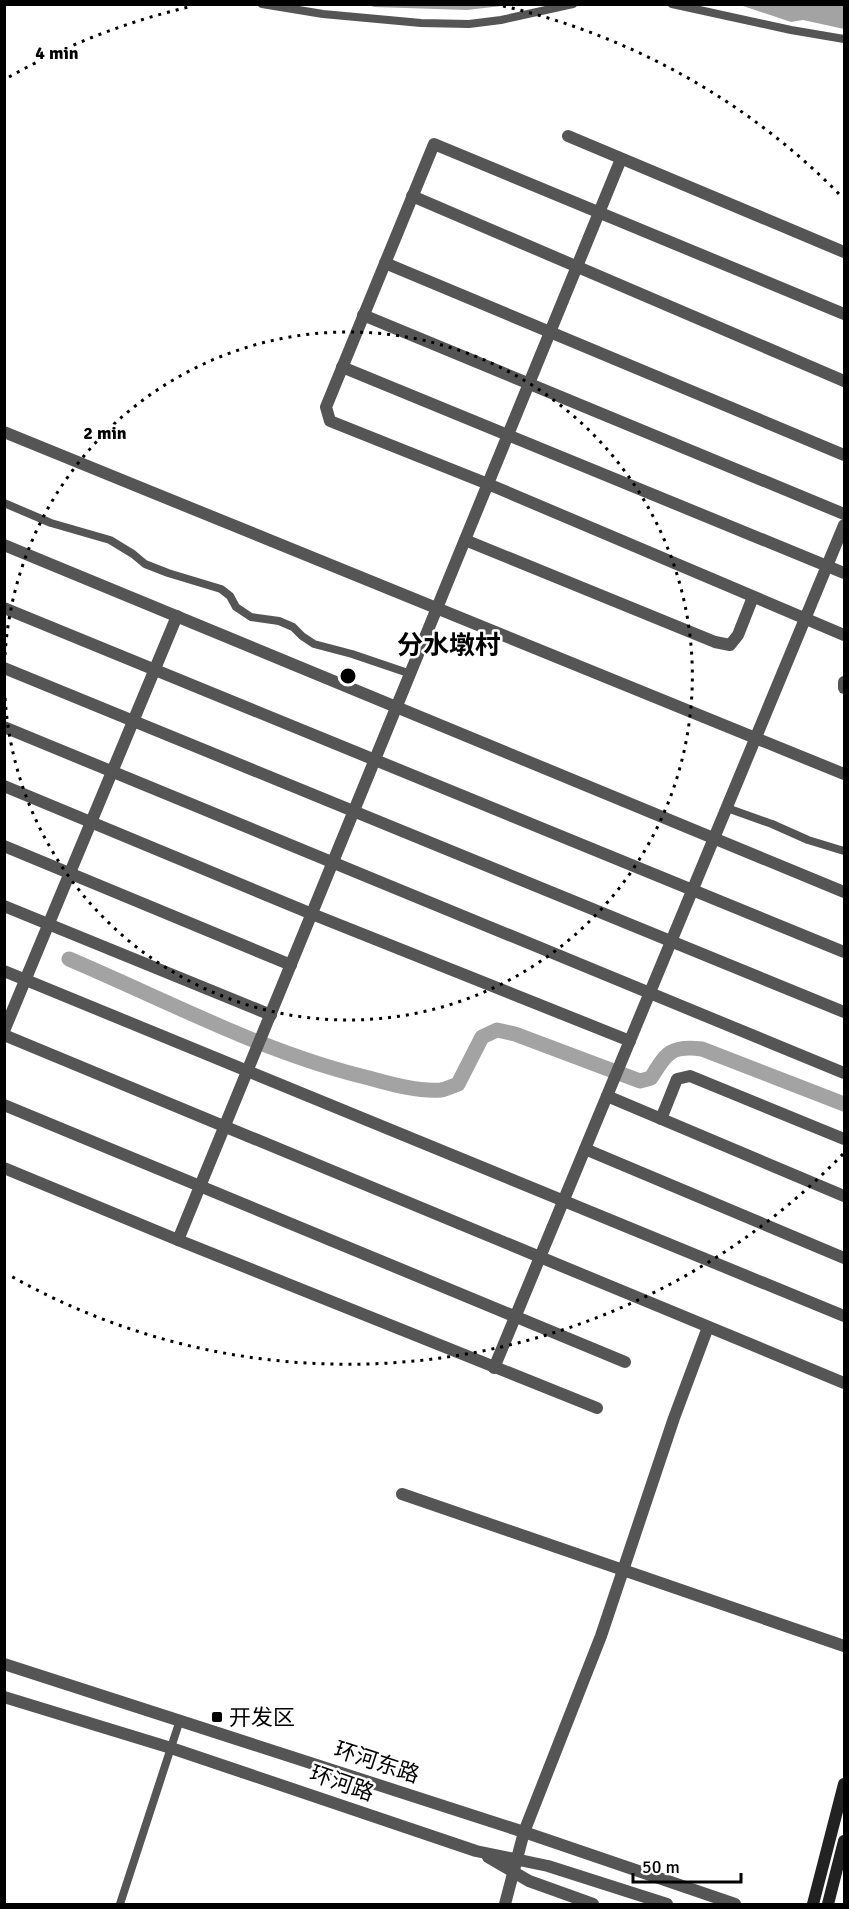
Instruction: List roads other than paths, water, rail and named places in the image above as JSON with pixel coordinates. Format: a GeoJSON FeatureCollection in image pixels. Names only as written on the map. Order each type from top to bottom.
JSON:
{"type":"FeatureCollection","features":[{"type":"Feature","properties":{"kind":"main road"},"geometry":{"type":"LineString","coordinates":[[813,1905],[844,1784]]}},
{"type":"Feature","properties":{"kind":"main road"},"geometry":{"type":"LineString","coordinates":[[828,1905],[844,1841]]}},
{"type":"Feature","properties":{"kind":"street"},"geometry":{"type":"LineString","coordinates":[[568,136],[844,252]]}},
{"type":"Feature","properties":{"kind":"street"},"geometry":{"type":"LineString","coordinates":[[844,314],[434,144],[326,407],[330,421],[488,484],[844,635]]}},
{"type":"Feature","properties":{"kind":"street"},"geometry":{"type":"LineString","coordinates":[[178,1240],[621,159]]}},
{"type":"Feature","properties":{"kind":"street"},"geometry":{"type":"LineString","coordinates":[[412,196],[844,381]]}},
{"type":"Feature","properties":{"kind":"street"},"geometry":{"type":"LineString","coordinates":[[385,263],[844,455]]}},
{"type":"Feature","properties":{"kind":"street"},"geometry":{"type":"LineString","coordinates":[[363,315],[844,514]]}},
{"type":"Feature","properties":{"kind":"street"},"geometry":{"type":"LineString","coordinates":[[342,367],[844,573]]}},
{"type":"Feature","properties":{"kind":"street"},"geometry":{"type":"LineString","coordinates":[[4,432],[844,774]]}},
{"type":"Feature","properties":{"kind":"street"},"geometry":{"type":"LineString","coordinates":[[494,1368],[844,525]]}},
{"type":"Feature","properties":{"kind":"street"},"geometry":{"type":"LineString","coordinates":[[465,540],[715,642],[730,645],[738,635],[753,597]]}},
{"type":"Feature","properties":{"kind":"street"},"geometry":{"type":"LineString","coordinates":[[4,545],[844,892]]}},
{"type":"Feature","properties":{"kind":"street"},"geometry":{"type":"LineString","coordinates":[[4,608],[844,952]]}},
{"type":"Feature","properties":{"kind":"street"},"geometry":{"type":"LineString","coordinates":[[4,1030],[177,616]]}},
{"type":"Feature","properties":{"kind":"street"},"geometry":{"type":"LineString","coordinates":[[4,668],[844,1012]]}},
{"type":"Feature","properties":{"kind":"street"},"geometry":{"type":"LineString","coordinates":[[844,682],[844,688]]}},
{"type":"Feature","properties":{"kind":"street"},"geometry":{"type":"LineString","coordinates":[[4,727],[844,1074]]}},
{"type":"Feature","properties":{"kind":"street"},"geometry":{"type":"LineString","coordinates":[[4,786],[312,914],[630,1041]]}},
{"type":"Feature","properties":{"kind":"street"},"geometry":{"type":"LineString","coordinates":[[4,846],[291,965]]}},
{"type":"Feature","properties":{"kind":"street"},"geometry":{"type":"LineString","coordinates":[[4,906],[269,1020]]}},
{"type":"Feature","properties":{"kind":"street"},"geometry":{"type":"LineString","coordinates":[[4,971],[844,1316]]}},
{"type":"Feature","properties":{"kind":"street"},"geometry":{"type":"LineString","coordinates":[[4,1035],[844,1383]]}},
{"type":"Feature","properties":{"kind":"street"},"geometry":{"type":"LineString","coordinates":[[661,1119],[677,1079],[690,1076],[844,1139]]}},
{"type":"Feature","properties":{"kind":"street"},"geometry":{"type":"LineString","coordinates":[[609,1092],[661,1119],[844,1196]]}},
{"type":"Feature","properties":{"kind":"street"},"geometry":{"type":"LineString","coordinates":[[4,1106],[625,1362]]}},
{"type":"Feature","properties":{"kind":"street"},"geometry":{"type":"LineString","coordinates":[[585,1149],[844,1258]]}},
{"type":"Feature","properties":{"kind":"street"},"geometry":{"type":"LineString","coordinates":[[4,1168],[597,1408]]}},
{"type":"Feature","properties":{"kind":"street"},"geometry":{"type":"LineString","coordinates":[[505,1905],[524,1832],[602,1636],[674,1418],[708,1327]]}},
{"type":"Feature","properties":{"kind":"street"},"geometry":{"type":"LineString","coordinates":[[402,1494],[844,1646]]}},
{"type":"Feature","properties":{"kind":"street","name":"环河东路"},"geometry":{"type":"LineString","coordinates":[[4,1664],[524,1832],[735,1905]]}},
{"type":"Feature","properties":{"kind":"street","name":"环河路"},"geometry":{"type":"LineString","coordinates":[[4,1696],[171,1748],[476,1851],[548,1866],[667,1905]]}},
{"type":"Feature","properties":{"kind":"street"},"geometry":{"type":"LineString","coordinates":[[476,1851],[529,1881],[593,1905]]}},
{"type":"Feature","properties":{"kind":"lane"},"geometry":{"type":"LineString","coordinates":[[261,4],[323,15],[421,23],[469,24],[501,20],[573,4]]}},
{"type":"Feature","properties":{"kind":"lane"},"geometry":{"type":"LineString","coordinates":[[672,4],[844,39]]}},
{"type":"Feature","properties":{"kind":"lane"},"geometry":{"type":"LineString","coordinates":[[4,503],[51,523],[110,540],[145,564],[221,589],[230,596],[236,607],[251,617],[279,621],[294,627],[314,644],[411,674]]}},
{"type":"Feature","properties":{"kind":"lane"},"geometry":{"type":"LineString","coordinates":[[727,808],[808,840],[844,851]]}},
{"type":"Feature","properties":{"kind":"lane"},"geometry":{"type":"LineString","coordinates":[[120,1905],[180,1720]]}},
{"type":"Feature","properties":{"kind":"waterway"},"geometry":{"type":"LineString","coordinates":[[69,959],[217,1025],[292,1055],[405,1087],[441,1090],[458,1084],[482,1037],[497,1030],[515,1034],[640,1081],[651,1078],[670,1053],[683,1048],[702,1049],[844,1104]]}},
{"type":"Feature","properties":{"kind":"place","name":"开发区"},"geometry":{"type":"Point","coordinates":[217,1717]}},
{"type":"Feature","properties":{"kind":"district","name":"分水墩村"},"geometry":{"type":"Point","coordinates":[449,646]}}]}
